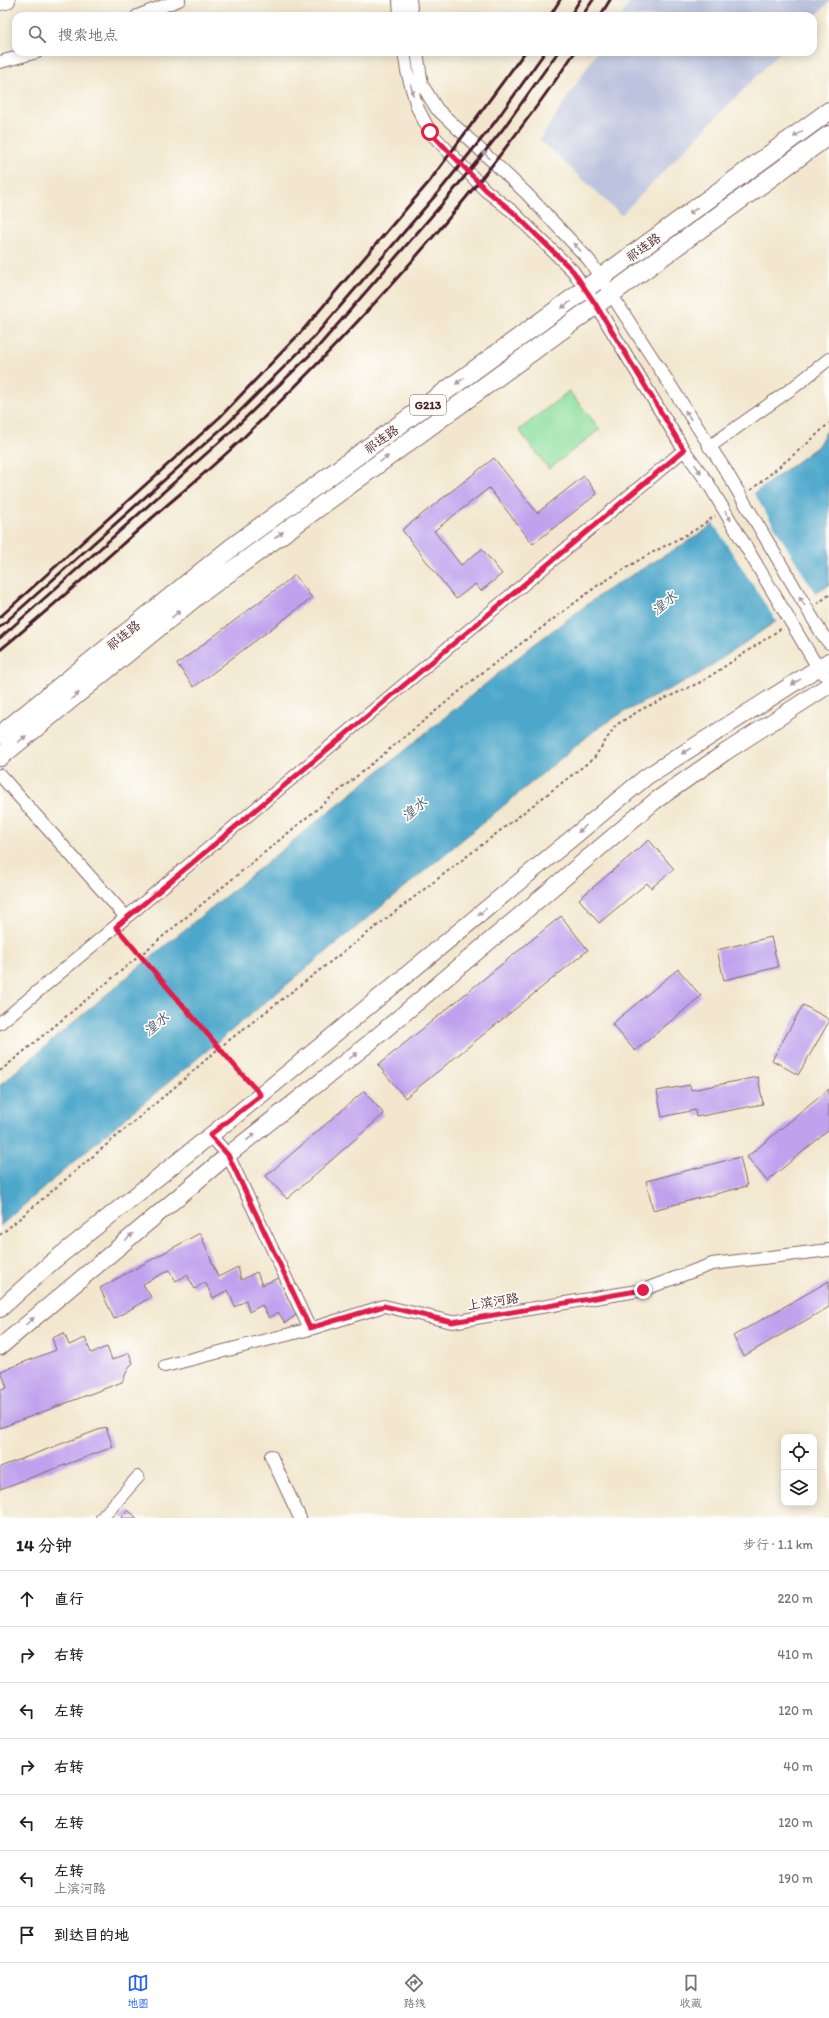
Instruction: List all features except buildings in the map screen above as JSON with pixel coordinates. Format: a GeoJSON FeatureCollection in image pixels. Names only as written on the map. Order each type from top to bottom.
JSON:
{"type":"FeatureCollection","features":[{"type":"Feature","properties":{"kind":"highway"},"geometry":{"type":"LineString","coordinates":[[0,1],[6,0]]}},
{"type":"Feature","properties":{"kind":"highway","name":"祁连路"},"geometry":{"type":"LineString","coordinates":[[0,757],[39,714],[231,548],[587,290],[601,278],[829,111]]}},
{"type":"Feature","properties":{"kind":"highway","name":"祁连路"},"geometry":{"type":"LineString","coordinates":[[0,735],[39,714],[197,596],[829,135]]}},
{"type":"Feature","properties":{"kind":"main road"},"geometry":{"type":"LineString","coordinates":[[0,1309],[52,1262],[261,1095],[646,777],[825,669]]}},
{"type":"Feature","properties":{"kind":"main road"},"geometry":{"type":"LineString","coordinates":[[0,1347],[228,1155],[368,1044],[655,801],[724,752],[829,685]]}},
{"type":"Feature","properties":{"kind":"street"},"geometry":{"type":"LineString","coordinates":[[148,12],[180,0]]}},
{"type":"Feature","properties":{"kind":"street"},"geometry":{"type":"LineString","coordinates":[[398,0],[400,12]]}},
{"type":"Feature","properties":{"kind":"street"},"geometry":{"type":"LineString","coordinates":[[410,0],[412,12]]}},
{"type":"Feature","properties":{"kind":"street"},"geometry":{"type":"LineString","coordinates":[[0,62],[22,56]]}},
{"type":"Feature","properties":{"kind":"street"},"geometry":{"type":"LineString","coordinates":[[405,56],[407,71],[417,107],[430,132],[486,190],[513,212],[573,271],[587,290],[603,299],[726,471],[826,639]]}},
{"type":"Feature","properties":{"kind":"street"},"geometry":{"type":"LineString","coordinates":[[418,56],[422,85],[437,109],[526,192],[589,260],[601,278],[603,299],[684,450],[708,483],[805,646],[825,669]]}},
{"type":"Feature","properties":{"kind":"street"},"geometry":{"type":"LineString","coordinates":[[709,447],[794,387],[829,359]]}},
{"type":"Feature","properties":{"kind":"street"},"geometry":{"type":"LineString","coordinates":[[0,1023],[684,450]]}},
{"type":"Feature","properties":{"kind":"street"},"geometry":{"type":"LineString","coordinates":[[0,775],[126,918]]}},
{"type":"Feature","properties":{"kind":"street"},"geometry":{"type":"LineString","coordinates":[[210,1135],[228,1155],[310,1328]]}},
{"type":"Feature","properties":{"kind":"street","name":"上滨河路"},"geometry":{"type":"LineString","coordinates":[[166,1366],[310,1328],[384,1306],[452,1322],[643,1290],[712,1264],[829,1250]]}},
{"type":"Feature","properties":{"kind":"street"},"geometry":{"type":"LineString","coordinates":[[271,1456],[300,1518]]}},
{"type":"Feature","properties":{"kind":"street"},"geometry":{"type":"LineString","coordinates":[[102,1518],[138,1477]]}},
{"type":"Feature","properties":{"kind":"path"},"geometry":{"type":"LineString","coordinates":[[746,493],[809,442],[829,423]]}},
{"type":"Feature","properties":{"kind":"path"},"geometry":{"type":"LineString","coordinates":[[0,1071],[139,955],[503,657],[597,586],[644,557],[695,530],[721,512]]}},
{"type":"Feature","properties":{"kind":"path"},"geometry":{"type":"LineString","coordinates":[[816,604],[829,595]]}},
{"type":"Feature","properties":{"kind":"path"},"geometry":{"type":"LineString","coordinates":[[0,1236],[219,1048],[594,758],[616,725],[642,709],[703,681],[785,626]]}},
{"type":"Feature","properties":{"kind":"path"},"geometry":{"type":"LineString","coordinates":[[116,927],[261,1095]]}},
{"type":"Feature","properties":{"kind":"shaded area"},"geometry":{"type":"Polygon","coordinates":[[[631,0],[829,0],[829,2],[817,15],[817,12],[624,12],[631,0]]]}},
{"type":"Feature","properties":{"kind":"shaded area"},"geometry":{"type":"Polygon","coordinates":[[[594,56],[776,56],[621,215],[540,140],[594,56]]]}},
{"type":"Feature","properties":{"kind":"green space"},"geometry":{"type":"Polygon","coordinates":[[[569,391],[600,429],[549,469],[519,430],[569,391]]]}},
{"type":"Feature","properties":{"kind":"water","name":"湟水"},"geometry":{"type":"Polygon","coordinates":[[[829,426],[829,585],[699,674],[622,713],[594,731],[101,1138],[0,1226],[0,1085],[140,966],[532,646],[604,592],[700,534],[818,446],[829,426]]]}},
{"type":"Feature","properties":{"kind":"pier"},"geometry":{"type":"Polygon","coordinates":[[[753,492],[817,596],[778,624],[713,523],[753,492]]]}},
{"type":"Feature","properties":{"kind":"railway"},"geometry":{"type":"LineString","coordinates":[[552,12],[560,0]]}},
{"type":"Feature","properties":{"kind":"railway"},"geometry":{"type":"LineString","coordinates":[[572,12],[580,0]]}},
{"type":"Feature","properties":{"kind":"railway"},"geometry":{"type":"LineString","coordinates":[[585,12],[593,0]]}},
{"type":"Feature","properties":{"kind":"railway"},"geometry":{"type":"LineString","coordinates":[[602,12],[610,0]]}},
{"type":"Feature","properties":{"kind":"railway"},"geometry":{"type":"LineString","coordinates":[[0,617],[220,417],[302,331],[429,182],[522,56]]}},
{"type":"Feature","properties":{"kind":"railway"},"geometry":{"type":"LineString","coordinates":[[0,627],[228,423],[313,338],[441,189],[495,122],[542,56]]}},
{"type":"Feature","properties":{"kind":"railway"},"geometry":{"type":"LineString","coordinates":[[0,638],[235,428],[318,347],[449,196],[503,129],[555,56]]}},
{"type":"Feature","properties":{"kind":"railway"},"geometry":{"type":"LineString","coordinates":[[0,650],[221,459],[333,348],[377,301],[460,205],[500,155],[572,56]]}},
{"type":"Feature","properties":{"kind":"route"},"geometry":{"type":"LineString","coordinates":[[430,132],[486,190],[513,212],[573,271],[587,290],[684,450],[116,927],[261,1095],[210,1135],[228,1155],[310,1328],[384,1306],[452,1322],[643,1290]]}}]}
